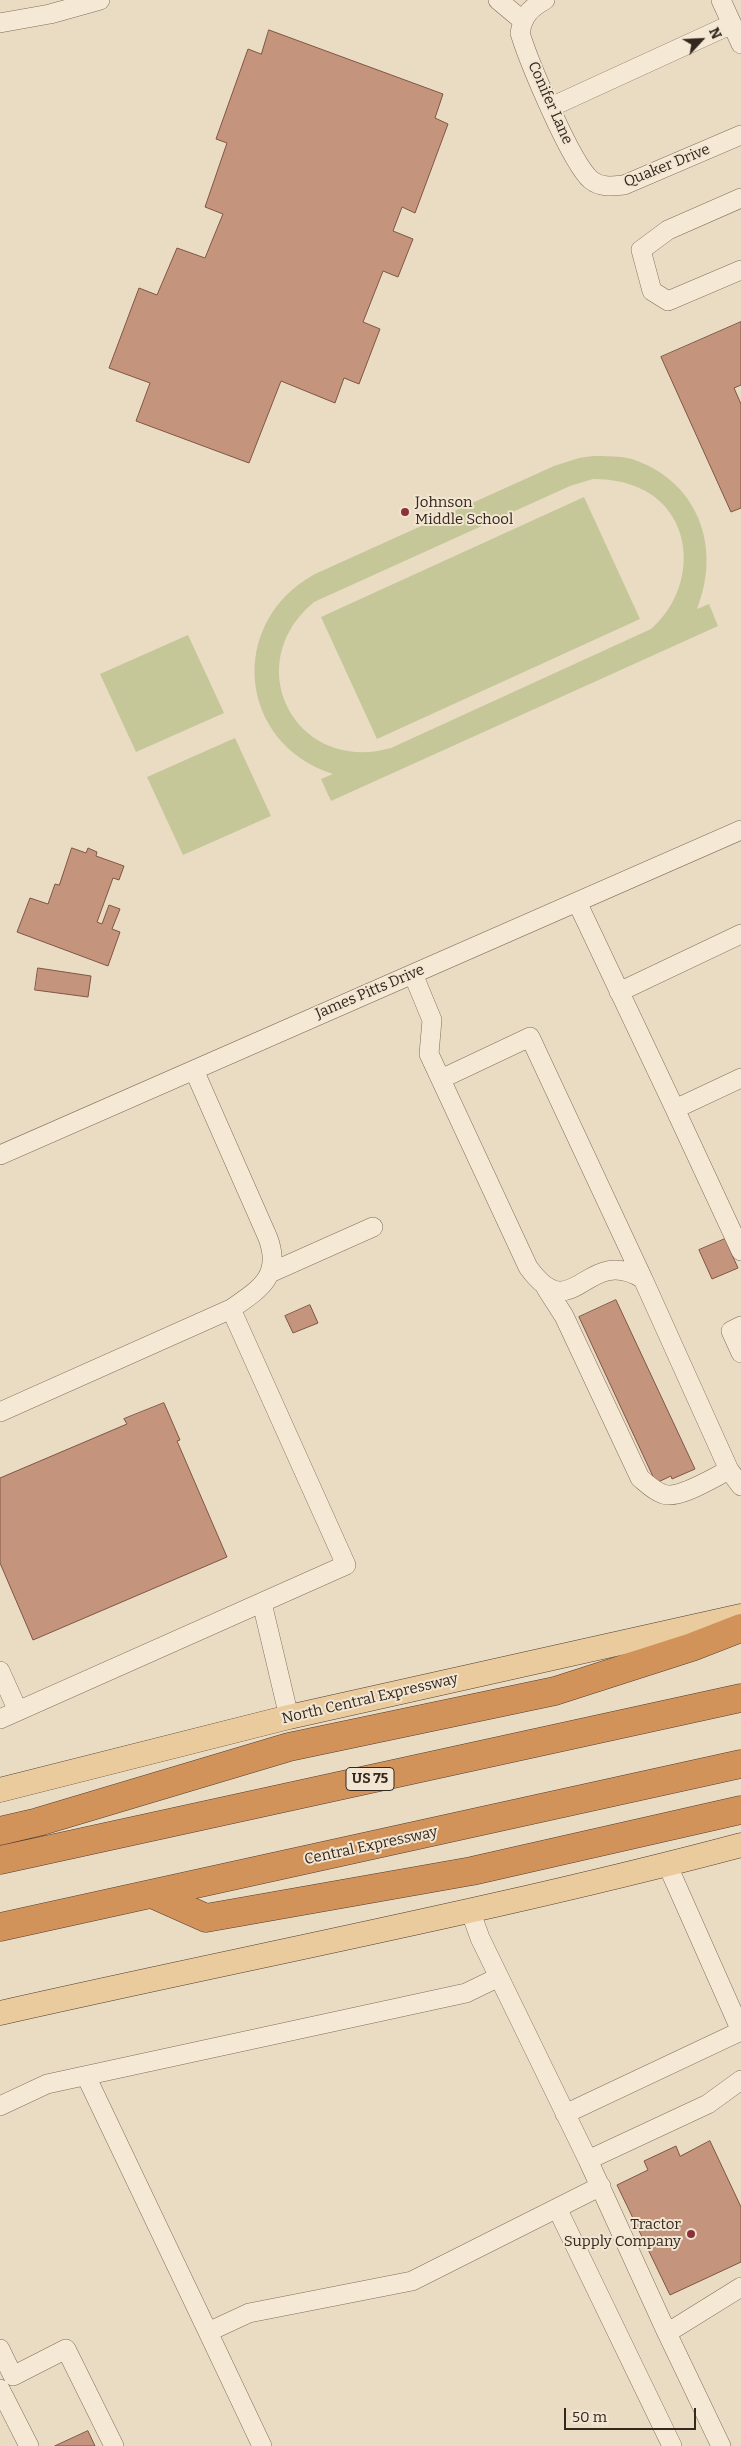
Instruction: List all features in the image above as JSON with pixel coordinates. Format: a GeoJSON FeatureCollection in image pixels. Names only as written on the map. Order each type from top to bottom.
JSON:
{"type":"FeatureCollection","features":[{"type":"Feature","properties":{"kind":"highway"},"geometry":{"type":"LineString","coordinates":[[0,1831],[38,1822],[289,1747],[555,1691],[692,1647],[741,1628]]}},
{"type":"Feature","properties":{"kind":"highway","name":"US 75"},"geometry":{"type":"LineString","coordinates":[[0,1860],[741,1698]]}},
{"type":"Feature","properties":{"kind":"highway","name":"Central Expressway"},"geometry":{"type":"LineString","coordinates":[[0,1927],[741,1764]]}},
{"type":"Feature","properties":{"kind":"highway"},"geometry":{"type":"LineString","coordinates":[[152,1894],[206,1918],[472,1871],[741,1810]]}},
{"type":"Feature","properties":{"kind":"main road","name":"North Central Expressway"},"geometry":{"type":"LineString","coordinates":[[1,1785],[289,1717],[741,1616]]}},
{"type":"Feature","properties":{"kind":"main road"},"geometry":{"type":"LineString","coordinates":[[0,2013],[470,1910],[667,1864],[741,1844]]}},
{"type":"Feature","properties":{"kind":"street"},"geometry":{"type":"LineString","coordinates":[[0,23],[50,14],[100,0]]}},
{"type":"Feature","properties":{"kind":"street"},"geometry":{"type":"LineString","coordinates":[[498,0],[522,20],[528,11],[546,0]]}},
{"type":"Feature","properties":{"kind":"street"},"geometry":{"type":"LineString","coordinates":[[721,0],[741,44]]}},
{"type":"Feature","properties":{"kind":"street","name":"Conifer Lane"},"geometry":{"type":"LineString","coordinates":[[522,20],[520,33],[524,46],[575,159],[593,181]]}},
{"type":"Feature","properties":{"kind":"street"},"geometry":{"type":"LineString","coordinates":[[551,107],[732,24]]}},
{"type":"Feature","properties":{"kind":"street","name":"Quaker Drive"},"geometry":{"type":"LineString","coordinates":[[593,181],[607,187],[624,185],[741,135]]}},
{"type":"Feature","properties":{"kind":"street"},"geometry":{"type":"LineString","coordinates":[[741,198],[668,230],[641,250],[652,291],[668,302],[741,270]]}},
{"type":"Feature","properties":{"kind":"street","name":"James Pitts Drive"},"geometry":{"type":"LineString","coordinates":[[0,1155],[741,830]]}},
{"type":"Feature","properties":{"kind":"street"},"geometry":{"type":"LineString","coordinates":[[577,902],[741,1251]]}},
{"type":"Feature","properties":{"kind":"street"},"geometry":{"type":"LineString","coordinates":[[619,992],[741,934]]}},
{"type":"Feature","properties":{"kind":"street"},"geometry":{"type":"LineString","coordinates":[[413,974],[432,1020],[429,1054],[528,1267],[546,1288],[564,1316],[640,1478],[653,1489],[665,1495],[679,1494],[729,1470]]}},
{"type":"Feature","properties":{"kind":"street"},"geometry":{"type":"LineString","coordinates":[[441,1079],[530,1037],[643,1279],[729,1470],[741,1486]]}},
{"type":"Feature","properties":{"kind":"street"},"geometry":{"type":"LineString","coordinates":[[194,1070],[268,1238],[272,1250],[272,1272]]}},
{"type":"Feature","properties":{"kind":"street"},"geometry":{"type":"LineString","coordinates":[[675,1109],[741,1078]]}},
{"type":"Feature","properties":{"kind":"street"},"geometry":{"type":"LineString","coordinates":[[0,1412],[232,1308],[259,1290],[272,1272],[373,1227]]}},
{"type":"Feature","properties":{"kind":"street"},"geometry":{"type":"LineString","coordinates":[[546,1288],[556,1293],[564,1292],[607,1270],[621,1269],[643,1279]]}},
{"type":"Feature","properties":{"kind":"street"},"geometry":{"type":"LineString","coordinates":[[0,1719],[346,1565],[232,1308]]}},
{"type":"Feature","properties":{"kind":"street"},"geometry":{"type":"LineString","coordinates":[[741,1326],[731,1331],[741,1353]]}},
{"type":"Feature","properties":{"kind":"street"},"geometry":{"type":"LineString","coordinates":[[262,1602],[289,1717]]}},
{"type":"Feature","properties":{"kind":"street"},"geometry":{"type":"LineString","coordinates":[[0,1671],[18,1711]]}},
{"type":"Feature","properties":{"kind":"street"},"geometry":{"type":"LineString","coordinates":[[566,2114],[741,2031],[667,1864]]}},
{"type":"Feature","properties":{"kind":"street"},"geometry":{"type":"LineString","coordinates":[[470,1910],[480,1938],[601,2186],[667,2333],[721,2446]]}},
{"type":"Feature","properties":{"kind":"street"},"geometry":{"type":"LineString","coordinates":[[0,2106],[47,2084],[466,1993],[499,1977]]}},
{"type":"Feature","properties":{"kind":"street"},"geometry":{"type":"LineString","coordinates":[[86,2076],[262,2446]]}},
{"type":"Feature","properties":{"kind":"street"},"geometry":{"type":"LineString","coordinates":[[588,2160],[708,2104],[741,2080]]}},
{"type":"Feature","properties":{"kind":"street"},"geometry":{"type":"LineString","coordinates":[[208,2332],[249,2314],[412,2281],[601,2186]]}},
{"type":"Feature","properties":{"kind":"street"},"geometry":{"type":"LineString","coordinates":[[557,2208],[672,2446]]}},
{"type":"Feature","properties":{"kind":"street"},"geometry":{"type":"LineString","coordinates":[[667,2333],[687,2323],[741,2287]]}},
{"type":"Feature","properties":{"kind":"street"},"geometry":{"type":"LineString","coordinates":[[0,2349],[4,2382],[29,2446]]}},
{"type":"Feature","properties":{"kind":"street"},"geometry":{"type":"LineString","coordinates":[[4,2382],[66,2349],[114,2446]]}},
{"type":"Feature","properties":{"kind":"green space"},"geometry":{"type":"Polygon","coordinates":[[[603,456],[632,459],[655,469],[674,483],[688,500],[699,519],[705,540],[707,562],[704,586],[697,609],[709,604],[718,626],[331,801],[321,779],[333,774],[301,758],[277,736],[262,710],[255,680],[257,650],[267,621],[287,595],[315,574],[554,466],[579,458],[603,456]],[[593,479],[570,486],[314,602],[292,627],[281,655],[280,683],[288,709],[305,730],[328,745],[357,752],[391,748],[651,629],[664,615],[674,598],[681,580],[684,562],[682,543],[677,525],[667,509],[652,495],[624,482],[593,479]]]}},
{"type":"Feature","properties":{"kind":"green space"},"geometry":{"type":"Polygon","coordinates":[[[584,497],[640,619],[377,739],[321,617],[584,497]]]}},
{"type":"Feature","properties":{"kind":"green space"},"geometry":{"type":"Polygon","coordinates":[[[188,635],[224,713],[136,752],[100,674],[188,635]]]}},
{"type":"Feature","properties":{"kind":"green space"},"geometry":{"type":"Polygon","coordinates":[[[235,738],[271,816],[183,855],[147,777],[235,738]]]}},
{"type":"Feature","properties":{"kind":"building"},"geometry":{"type":"Polygon","coordinates":[[[269,30],[443,94],[435,118],[448,124],[415,213],[402,207],[393,231],[413,239],[398,277],[383,271],[363,322],[380,329],[359,384],[344,378],[335,403],[281,381],[249,463],[136,421],[150,383],[109,368],[139,288],[157,295],[177,248],[205,258],[223,214],[205,207],[227,143],[216,139],[248,49],[261,54],[269,30]]]}},
{"type":"Feature","properties":{"kind":"building"},"geometry":{"type":"Polygon","coordinates":[[[741,322],[741,385],[734,388],[741,404],[741,508],[731,512],[661,357],[741,322]]]}},
{"type":"Feature","properties":{"kind":"building"},"geometry":{"type":"Polygon","coordinates":[[[72,848],[86,853],[88,848],[97,852],[96,856],[124,866],[119,880],[113,878],[97,922],[102,924],[109,905],[120,909],[112,929],[120,932],[108,966],[17,932],[30,898],[48,904],[55,884],[59,885],[72,848]]]}},
{"type":"Feature","properties":{"kind":"building"},"geometry":{"type":"Polygon","coordinates":[[[38,968],[91,976],[88,997],[35,990],[38,968]]]}},
{"type":"Feature","properties":{"kind":"building"},"geometry":{"type":"Polygon","coordinates":[[[725,1239],[738,1268],[712,1279],[699,1250],[725,1239]]]}},
{"type":"Feature","properties":{"kind":"building"},"geometry":{"type":"Polygon","coordinates":[[[616,1300],[695,1469],[672,1479],[671,1476],[656,1483],[579,1317],[616,1300]]]}},
{"type":"Feature","properties":{"kind":"building"},"geometry":{"type":"Polygon","coordinates":[[[310,1305],[318,1323],[293,1333],[285,1316],[310,1305]]]}},
{"type":"Feature","properties":{"kind":"building"},"geometry":{"type":"Polygon","coordinates":[[[164,1403],[180,1440],[177,1441],[227,1557],[33,1640],[0,1563],[0,1478],[127,1424],[124,1419],[164,1403]]]}},
{"type":"Feature","properties":{"kind":"building","name":"Tractor Supply Company"},"geometry":{"type":"Polygon","coordinates":[[[710,2141],[741,2207],[741,2262],[670,2295],[617,2185],[648,2170],[644,2161],[676,2146],[680,2156],[710,2141]]]}},
{"type":"Feature","properties":{"kind":"building"},"geometry":{"type":"Polygon","coordinates":[[[88,2431],[95,2446],[55,2446],[88,2431]]]}},
{"type":"Feature","properties":{"kind":"place","name":"Johnson Middle School"},"geometry":{"type":"Point","coordinates":[405,512]}},
{"type":"Feature","properties":{"kind":"place","name":"Tractor Supply Company"},"geometry":{"type":"Point","coordinates":[691,2234]}}]}
